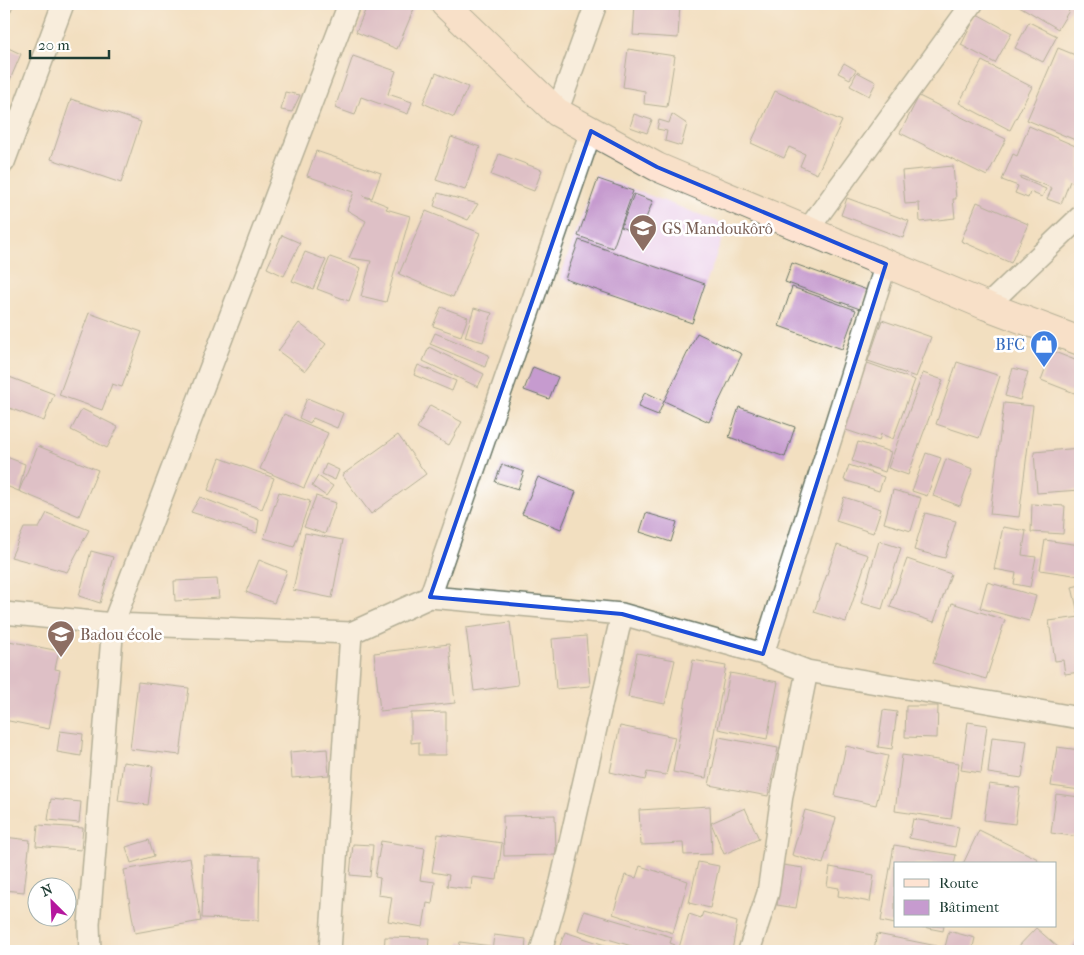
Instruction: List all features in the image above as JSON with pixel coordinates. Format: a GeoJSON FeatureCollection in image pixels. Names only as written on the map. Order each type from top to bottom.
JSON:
{"type":"FeatureCollection","features":[{"type":"Feature","properties":{"kind":"street"},"geometry":{"type":"LineString","coordinates":[[4,162],[63,4]]}},
{"type":"Feature","properties":{"kind":"street"},"geometry":{"type":"LineString","coordinates":[[90,951],[89,924],[113,624],[349,4]]}},
{"type":"Feature","properties":{"kind":"street"},"geometry":{"type":"LineString","coordinates":[[444,4],[557,112],[658,167],[987,306],[1080,342]]}},
{"type":"Feature","properties":{"kind":"street"},"geometry":{"type":"LineString","coordinates":[[557,112],[596,4]]}},
{"type":"Feature","properties":{"kind":"street"},"geometry":{"type":"LineString","coordinates":[[807,230],[972,4]]}},
{"type":"Feature","properties":{"kind":"street"},"geometry":{"type":"LineString","coordinates":[[430,597],[591,131]]}},
{"type":"Feature","properties":{"kind":"street"},"geometry":{"type":"LineString","coordinates":[[987,306],[1080,217]]}},
{"type":"Feature","properties":{"kind":"street"},"geometry":{"type":"LineString","coordinates":[[763,654],[886,264]]}},
{"type":"Feature","properties":{"kind":"street"},"geometry":{"type":"LineString","coordinates":[[4,613],[113,624],[351,633],[430,597],[622,614],[763,654],[808,671],[1080,718]]}},
{"type":"Feature","properties":{"kind":"street"},"geometry":{"type":"LineString","coordinates":[[541,951],[561,882],[622,614]]}},
{"type":"Feature","properties":{"kind":"street"},"geometry":{"type":"LineString","coordinates":[[330,951],[351,633]]}},
{"type":"Feature","properties":{"kind":"street"},"geometry":{"type":"LineString","coordinates":[[749,951],[768,893],[782,795],[808,671]]}},
{"type":"Feature","properties":{"kind":"highlighted area"},"geometry":{"type":"Polygon","coordinates":[[[591,131],[657,167],[886,264],[763,654],[622,614],[430,597],[591,131]]]}},
{"type":"Feature","properties":{"kind":"shaded area","name":"GS Mandoukôrô"},"geometry":{"type":"Polygon","coordinates":[[[596,175],[727,225],[692,323],[560,278],[596,175]]]}},
{"type":"Feature","properties":{"kind":"building"},"geometry":{"type":"Polygon","coordinates":[[[4,4],[14,4],[4,25],[4,4]]]}},
{"type":"Feature","properties":{"kind":"building"},"geometry":{"type":"Polygon","coordinates":[[[368,4],[416,4],[397,49],[356,32],[368,4]]]}},
{"type":"Feature","properties":{"kind":"building"},"geometry":{"type":"Polygon","coordinates":[[[635,4],[680,4],[678,38],[633,35],[635,4]]]}},
{"type":"Feature","properties":{"kind":"building"},"geometry":{"type":"Polygon","coordinates":[[[1016,4],[1073,4],[1058,29],[1016,4]]]}},
{"type":"Feature","properties":{"kind":"building"},"geometry":{"type":"Polygon","coordinates":[[[977,14],[1012,33],[995,63],[961,45],[977,14]]]}},
{"type":"Feature","properties":{"kind":"building"},"geometry":{"type":"Polygon","coordinates":[[[1029,22],[1057,36],[1043,62],[1015,48],[1029,22]]]}},
{"type":"Feature","properties":{"kind":"building"},"geometry":{"type":"Polygon","coordinates":[[[4,46],[21,54],[4,94],[4,46]]]}},
{"type":"Feature","properties":{"kind":"building"},"geometry":{"type":"Polygon","coordinates":[[[1058,48],[1080,57],[1080,142],[1027,120],[1058,48]]]}},
{"type":"Feature","properties":{"kind":"building"},"geometry":{"type":"Polygon","coordinates":[[[628,49],[675,56],[667,107],[644,104],[645,91],[623,87],[628,49]]]}},
{"type":"Feature","properties":{"kind":"building"},"geometry":{"type":"Polygon","coordinates":[[[353,56],[396,71],[388,94],[412,102],[408,114],[361,97],[355,115],[335,108],[353,56]]]}},
{"type":"Feature","properties":{"kind":"building"},"geometry":{"type":"Polygon","coordinates":[[[982,61],[1032,87],[1010,130],[959,103],[982,61]]]}},
{"type":"Feature","properties":{"kind":"building"},"geometry":{"type":"Polygon","coordinates":[[[844,63],[856,70],[850,79],[838,73],[844,63]]]}},
{"type":"Feature","properties":{"kind":"building"},"geometry":{"type":"Polygon","coordinates":[[[857,72],[876,82],[869,96],[850,86],[857,72]]]}},
{"type":"Feature","properties":{"kind":"building"},"geometry":{"type":"Polygon","coordinates":[[[436,73],[468,87],[454,117],[423,103],[436,73]]]}},
{"type":"Feature","properties":{"kind":"building"},"geometry":{"type":"Polygon","coordinates":[[[775,91],[842,121],[817,174],[800,166],[805,154],[789,147],[784,158],[751,143],[775,91]]]}},
{"type":"Feature","properties":{"kind":"building"},"geometry":{"type":"Polygon","coordinates":[[[285,92],[300,95],[292,112],[281,110],[285,92]]]}},
{"type":"Feature","properties":{"kind":"building"},"geometry":{"type":"Polygon","coordinates":[[[919,96],[1006,139],[987,176],[900,133],[919,96]]]}},
{"type":"Feature","properties":{"kind":"building"},"geometry":{"type":"Polygon","coordinates":[[[71,99],[141,122],[121,183],[51,159],[71,99]]]}},
{"type":"Feature","properties":{"kind":"building"},"geometry":{"type":"Polygon","coordinates":[[[634,114],[652,120],[647,133],[630,127],[634,114]]]}},
{"type":"Feature","properties":{"kind":"building"},"geometry":{"type":"Polygon","coordinates":[[[672,114],[687,124],[681,146],[665,141],[667,131],[657,129],[659,120],[669,123],[672,114]]]}},
{"type":"Feature","properties":{"kind":"building"},"geometry":{"type":"Polygon","coordinates":[[[1029,126],[1080,148],[1080,184],[1070,181],[1061,204],[1047,199],[1052,188],[1021,176],[1020,178],[1046,189],[1042,197],[1030,192],[1028,198],[1015,193],[1018,186],[1002,180],[1013,154],[1017,156],[1029,126]]]}},
{"type":"Feature","properties":{"kind":"building"},"geometry":{"type":"Polygon","coordinates":[[[451,137],[480,147],[465,190],[436,180],[451,137]]]}},
{"type":"Feature","properties":{"kind":"building"},"geometry":{"type":"Polygon","coordinates":[[[316,151],[381,173],[372,198],[363,196],[388,206],[386,209],[410,216],[386,302],[361,296],[371,261],[349,258],[366,221],[347,210],[354,192],[307,176],[316,151]]]}},
{"type":"Feature","properties":{"kind":"building"},"geometry":{"type":"Polygon","coordinates":[[[499,154],[542,170],[534,191],[491,175],[499,154]]]}},
{"type":"Feature","properties":{"kind":"building"},"geometry":{"type":"Polygon","coordinates":[[[953,166],[956,199],[953,199],[955,218],[920,222],[919,203],[905,204],[902,171],[953,166]]]}},
{"type":"Feature","properties":{"kind":"building"},"geometry":{"type":"Polygon","coordinates":[[[598,179],[633,191],[613,248],[578,236],[598,179]]]}},
{"type":"Feature","properties":{"kind":"building"},"geometry":{"type":"Polygon","coordinates":[[[438,193],[478,204],[468,220],[434,206],[438,193]]]}},
{"type":"Feature","properties":{"kind":"building"},"geometry":{"type":"Polygon","coordinates":[[[634,194],[653,201],[639,235],[621,227],[634,194]]]}},
{"type":"Feature","properties":{"kind":"building"},"geometry":{"type":"Polygon","coordinates":[[[847,198],[909,221],[903,238],[841,215],[847,198]]]}},
{"type":"Feature","properties":{"kind":"building"},"geometry":{"type":"Polygon","coordinates":[[[977,202],[1028,224],[1011,263],[961,241],[977,202]]]}},
{"type":"Feature","properties":{"kind":"building"},"geometry":{"type":"Polygon","coordinates":[[[426,211],[480,233],[453,297],[399,274],[426,211]]]}},
{"type":"Feature","properties":{"kind":"building"},"geometry":{"type":"Polygon","coordinates":[[[282,235],[300,243],[284,276],[267,268],[282,235]]]}},
{"type":"Feature","properties":{"kind":"building"},"geometry":{"type":"Polygon","coordinates":[[[579,240],[705,284],[692,323],[565,279],[579,240]]]}},
{"type":"Feature","properties":{"kind":"building"},"geometry":{"type":"Polygon","coordinates":[[[305,252],[326,260],[313,289],[292,281],[305,252]]]}},
{"type":"Feature","properties":{"kind":"building"},"geometry":{"type":"Polygon","coordinates":[[[330,257],[361,268],[349,301],[317,289],[330,257]]]}},
{"type":"Feature","properties":{"kind":"building"},"geometry":{"type":"Polygon","coordinates":[[[792,263],[867,290],[860,309],[785,282],[792,263]]]}},
{"type":"Feature","properties":{"kind":"building"},"geometry":{"type":"Polygon","coordinates":[[[792,287],[856,310],[842,349],[779,326],[792,287]]]}},
{"type":"Feature","properties":{"kind":"building"},"geometry":{"type":"Polygon","coordinates":[[[441,307],[468,317],[461,336],[433,326],[441,307]]]}},
{"type":"Feature","properties":{"kind":"building"},"geometry":{"type":"Polygon","coordinates":[[[474,308],[492,313],[483,342],[465,337],[474,308]]]}},
{"type":"Feature","properties":{"kind":"building"},"geometry":{"type":"Polygon","coordinates":[[[89,313],[142,332],[122,387],[112,384],[102,410],[59,395],[89,313]]]}},
{"type":"Feature","properties":{"kind":"building"},"geometry":{"type":"Polygon","coordinates":[[[882,320],[931,337],[916,377],[868,361],[882,320]]]}},
{"type":"Feature","properties":{"kind":"building"},"geometry":{"type":"Polygon","coordinates":[[[299,323],[326,344],[305,371],[278,351],[299,323]]]}},
{"type":"Feature","properties":{"kind":"building"},"geometry":{"type":"Polygon","coordinates":[[[435,333],[489,355],[485,367],[430,344],[435,333]]]}},
{"type":"Feature","properties":{"kind":"building"},"geometry":{"type":"Polygon","coordinates":[[[697,333],[742,354],[709,422],[664,401],[697,333]]]}},
{"type":"Feature","properties":{"kind":"building"},"geometry":{"type":"Polygon","coordinates":[[[429,347],[484,374],[478,387],[423,361],[429,347]]]}},
{"type":"Feature","properties":{"kind":"building"},"geometry":{"type":"Polygon","coordinates":[[[1052,351],[1080,362],[1080,386],[1077,394],[1041,380],[1052,351]]]}},
{"type":"Feature","properties":{"kind":"building"},"geometry":{"type":"Polygon","coordinates":[[[862,361],[915,380],[893,439],[881,434],[879,441],[843,429],[862,361]]]}},
{"type":"Feature","properties":{"kind":"building"},"geometry":{"type":"Polygon","coordinates":[[[957,362],[1000,376],[979,438],[936,424],[957,362]]]}},
{"type":"Feature","properties":{"kind":"building"},"geometry":{"type":"Polygon","coordinates":[[[418,365],[456,381],[452,391],[414,375],[418,365]]]}},
{"type":"Feature","properties":{"kind":"building"},"geometry":{"type":"Polygon","coordinates":[[[533,367],[558,377],[549,399],[524,390],[533,367]]]}},
{"type":"Feature","properties":{"kind":"building"},"geometry":{"type":"Polygon","coordinates":[[[1013,368],[1028,372],[1020,400],[1005,396],[1013,368]]]}},
{"type":"Feature","properties":{"kind":"building"},"geometry":{"type":"Polygon","coordinates":[[[923,373],[943,380],[908,475],[888,468],[923,373]]]}},
{"type":"Feature","properties":{"kind":"building"},"geometry":{"type":"Polygon","coordinates":[[[4,375],[54,394],[44,421],[4,406],[4,375]]]}},
{"type":"Feature","properties":{"kind":"building"},"geometry":{"type":"Polygon","coordinates":[[[645,392],[664,401],[658,415],[638,407],[645,392]]]}},
{"type":"Feature","properties":{"kind":"building"},"geometry":{"type":"Polygon","coordinates":[[[307,398],[343,413],[337,428],[313,418],[310,423],[299,418],[307,398]]]}},
{"type":"Feature","properties":{"kind":"building"},"geometry":{"type":"Polygon","coordinates":[[[1004,403],[1033,406],[1019,517],[990,514],[1004,403]]]}},
{"type":"Feature","properties":{"kind":"building"},"geometry":{"type":"Polygon","coordinates":[[[430,405],[462,422],[449,445],[417,428],[430,405]]]}},
{"type":"Feature","properties":{"kind":"building"},"geometry":{"type":"Polygon","coordinates":[[[739,407],[795,427],[785,457],[729,437],[739,407]]]}},
{"type":"Feature","properties":{"kind":"building"},"geometry":{"type":"Polygon","coordinates":[[[82,409],[118,427],[107,448],[71,430],[82,409]]]}},
{"type":"Feature","properties":{"kind":"building"},"geometry":{"type":"Polygon","coordinates":[[[284,414],[328,433],[304,488],[260,469],[284,414]]]}},
{"type":"Feature","properties":{"kind":"building"},"geometry":{"type":"Polygon","coordinates":[[[398,435],[426,474],[371,514],[342,475],[398,435]]]}},
{"type":"Feature","properties":{"kind":"building"},"geometry":{"type":"Polygon","coordinates":[[[858,442],[891,452],[885,472],[852,461],[858,442]]]}},
{"type":"Feature","properties":{"kind":"building"},"geometry":{"type":"Polygon","coordinates":[[[38,446],[98,470],[79,516],[4,485],[4,456],[25,464],[19,491],[38,446]]]}},
{"type":"Feature","properties":{"kind":"building"},"geometry":{"type":"Polygon","coordinates":[[[1080,448],[1080,490],[1037,493],[1034,452],[1080,448]]]}},
{"type":"Feature","properties":{"kind":"building"},"geometry":{"type":"Polygon","coordinates":[[[926,453],[941,458],[927,496],[912,491],[926,453]]]}},
{"type":"Feature","properties":{"kind":"building"},"geometry":{"type":"Polygon","coordinates":[[[220,458],[274,478],[262,509],[208,490],[220,458]]]}},
{"type":"Feature","properties":{"kind":"building"},"geometry":{"type":"Polygon","coordinates":[[[946,459],[973,469],[960,506],[933,496],[946,459]]]}},
{"type":"Feature","properties":{"kind":"building"},"geometry":{"type":"Polygon","coordinates":[[[326,464],[339,470],[335,480],[322,474],[326,464]]]}},
{"type":"Feature","properties":{"kind":"building"},"geometry":{"type":"Polygon","coordinates":[[[502,464],[524,472],[518,489],[495,482],[502,464]]]}},
{"type":"Feature","properties":{"kind":"building"},"geometry":{"type":"Polygon","coordinates":[[[849,465],[884,477],[879,491],[844,480],[849,465]]]}},
{"type":"Feature","properties":{"kind":"building"},"geometry":{"type":"Polygon","coordinates":[[[318,476],[333,486],[326,496],[312,486],[318,476]]]}},
{"type":"Feature","properties":{"kind":"building"},"geometry":{"type":"Polygon","coordinates":[[[538,477],[576,492],[561,529],[522,514],[538,477]]]}},
{"type":"Feature","properties":{"kind":"building"},"geometry":{"type":"Polygon","coordinates":[[[893,490],[921,498],[911,531],[884,523],[893,490]]]}},
{"type":"Feature","properties":{"kind":"building"},"geometry":{"type":"Polygon","coordinates":[[[279,492],[310,501],[294,547],[264,538],[279,492]]]}},
{"type":"Feature","properties":{"kind":"building"},"geometry":{"type":"Polygon","coordinates":[[[316,496],[336,503],[325,534],[304,527],[316,496]]]}},
{"type":"Feature","properties":{"kind":"building"},"geometry":{"type":"Polygon","coordinates":[[[200,497],[259,520],[257,533],[191,512],[200,497]]]}},
{"type":"Feature","properties":{"kind":"building"},"geometry":{"type":"Polygon","coordinates":[[[844,497],[881,509],[873,533],[836,521],[844,497]]]}},
{"type":"Feature","properties":{"kind":"building"},"geometry":{"type":"Polygon","coordinates":[[[1032,504],[1065,506],[1063,534],[1031,532],[1032,504]]]}},
{"type":"Feature","properties":{"kind":"building"},"geometry":{"type":"Polygon","coordinates":[[[47,513],[89,530],[67,572],[11,557],[24,528],[39,528],[47,513]]]}},
{"type":"Feature","properties":{"kind":"building"},"geometry":{"type":"Polygon","coordinates":[[[646,513],[677,522],[671,542],[640,532],[646,513]]]}},
{"type":"Feature","properties":{"kind":"building"},"geometry":{"type":"Polygon","coordinates":[[[925,513],[956,521],[945,558],[914,550],[925,513]]]}},
{"type":"Feature","properties":{"kind":"building"},"geometry":{"type":"Polygon","coordinates":[[[1003,527],[1026,531],[1022,555],[1036,557],[1030,587],[1014,584],[1016,573],[994,569],[1003,527]]]}},
{"type":"Feature","properties":{"kind":"building"},"geometry":{"type":"Polygon","coordinates":[[[305,533],[343,540],[332,598],[293,590],[305,533]]]}},
{"type":"Feature","properties":{"kind":"building"},"geometry":{"type":"Polygon","coordinates":[[[1045,540],[1080,545],[1080,576],[1040,570],[1045,540]]]}},
{"type":"Feature","properties":{"kind":"building"},"geometry":{"type":"Polygon","coordinates":[[[879,541],[901,548],[882,609],[861,603],[879,541]]]}},
{"type":"Feature","properties":{"kind":"building"},"geometry":{"type":"Polygon","coordinates":[[[837,545],[868,555],[846,622],[814,612],[837,545]]]}},
{"type":"Feature","properties":{"kind":"building"},"geometry":{"type":"Polygon","coordinates":[[[91,551],[113,557],[100,603],[79,596],[91,551]]]}},
{"type":"Feature","properties":{"kind":"building"},"geometry":{"type":"Polygon","coordinates":[[[907,559],[951,574],[934,622],[890,607],[907,559]]]}},
{"type":"Feature","properties":{"kind":"building"},"geometry":{"type":"Polygon","coordinates":[[[259,560],[287,571],[274,603],[246,592],[259,560]]]}},
{"type":"Feature","properties":{"kind":"building"},"geometry":{"type":"Polygon","coordinates":[[[217,579],[219,598],[175,601],[174,581],[217,579]]]}},
{"type":"Feature","properties":{"kind":"building"},"geometry":{"type":"Polygon","coordinates":[[[987,582],[1036,596],[1029,621],[980,608],[987,582]]]}},
{"type":"Feature","properties":{"kind":"building"},"geometry":{"type":"Polygon","coordinates":[[[1080,585],[1080,613],[1078,613],[1072,587],[1080,585]]]}},
{"type":"Feature","properties":{"kind":"building"},"geometry":{"type":"Polygon","coordinates":[[[952,603],[1005,620],[986,679],[933,663],[952,603]]]}},
{"type":"Feature","properties":{"kind":"building"},"geometry":{"type":"Polygon","coordinates":[[[1080,617],[1080,672],[1065,674],[1063,660],[1055,661],[1049,621],[1080,617]]]}},
{"type":"Feature","properties":{"kind":"building"},"geometry":{"type":"Polygon","coordinates":[[[510,622],[518,685],[474,691],[466,628],[510,622]]]}},
{"type":"Feature","properties":{"kind":"building"},"geometry":{"type":"Polygon","coordinates":[[[586,636],[590,686],[556,689],[552,639],[586,636]]]}},
{"type":"Feature","properties":{"kind":"building"},"geometry":{"type":"Polygon","coordinates":[[[4,640],[59,651],[55,669],[60,670],[49,729],[4,720],[4,640]]]}},
{"type":"Feature","properties":{"kind":"building"},"geometry":{"type":"Polygon","coordinates":[[[449,644],[455,703],[380,711],[374,653],[449,644]]]}},
{"type":"Feature","properties":{"kind":"building"},"geometry":{"type":"Polygon","coordinates":[[[637,653],[675,660],[665,704],[628,697],[637,653]]]}},
{"type":"Feature","properties":{"kind":"building"},"geometry":{"type":"Polygon","coordinates":[[[693,660],[726,666],[706,778],[673,772],[693,660]]]}},
{"type":"Feature","properties":{"kind":"building"},"geometry":{"type":"Polygon","coordinates":[[[730,673],[778,682],[767,739],[718,729],[730,673]]]}},
{"type":"Feature","properties":{"kind":"building"},"geometry":{"type":"Polygon","coordinates":[[[138,682],[189,688],[180,755],[130,749],[138,682]]]}},
{"type":"Feature","properties":{"kind":"building"},"geometry":{"type":"Polygon","coordinates":[[[906,706],[938,706],[937,738],[905,737],[906,706]]]}},
{"type":"Feature","properties":{"kind":"building"},"geometry":{"type":"Polygon","coordinates":[[[883,710],[897,712],[892,749],[878,747],[883,710]]]}},
{"type":"Feature","properties":{"kind":"building"},"geometry":{"type":"Polygon","coordinates":[[[446,712],[446,755],[419,755],[419,742],[411,743],[411,713],[446,712]]]}},
{"type":"Feature","properties":{"kind":"building"},"geometry":{"type":"Polygon","coordinates":[[[968,722],[987,725],[981,773],[961,770],[968,722]]]}},
{"type":"Feature","properties":{"kind":"building"},"geometry":{"type":"Polygon","coordinates":[[[620,726],[675,737],[666,775],[647,772],[645,780],[610,772],[620,726]]]}},
{"type":"Feature","properties":{"kind":"building"},"geometry":{"type":"Polygon","coordinates":[[[60,731],[83,734],[81,756],[57,752],[60,731]]]}},
{"type":"Feature","properties":{"kind":"building"},"geometry":{"type":"Polygon","coordinates":[[[719,737],[778,748],[768,796],[709,785],[719,737]]]}},
{"type":"Feature","properties":{"kind":"building"},"geometry":{"type":"Polygon","coordinates":[[[992,737],[1027,741],[1022,778],[988,773],[992,737]]]}},
{"type":"Feature","properties":{"kind":"building"},"geometry":{"type":"Polygon","coordinates":[[[846,746],[888,756],[876,805],[835,796],[846,746]]]}},
{"type":"Feature","properties":{"kind":"building"},"geometry":{"type":"Polygon","coordinates":[[[1057,747],[1080,750],[1080,790],[1051,786],[1057,747]]]}},
{"type":"Feature","properties":{"kind":"building"},"geometry":{"type":"Polygon","coordinates":[[[327,749],[329,775],[292,778],[290,752],[327,749]]]}},
{"type":"Feature","properties":{"kind":"building"},"geometry":{"type":"Polygon","coordinates":[[[902,755],[959,763],[951,819],[895,811],[902,755]]]}},
{"type":"Feature","properties":{"kind":"building"},"geometry":{"type":"Polygon","coordinates":[[[123,762],[153,766],[148,805],[118,801],[123,762]]]}},
{"type":"Feature","properties":{"kind":"building"},"geometry":{"type":"Polygon","coordinates":[[[989,784],[1020,788],[1015,824],[984,820],[989,784]]]}},
{"type":"Feature","properties":{"kind":"building"},"geometry":{"type":"Polygon","coordinates":[[[1056,794],[1080,797],[1080,837],[1051,833],[1056,794]]]}},
{"type":"Feature","properties":{"kind":"building"},"geometry":{"type":"Polygon","coordinates":[[[51,799],[81,802],[79,823],[48,820],[51,799]]]}},
{"type":"Feature","properties":{"kind":"building"},"geometry":{"type":"Polygon","coordinates":[[[710,806],[712,854],[684,855],[683,843],[641,845],[639,810],[710,806]]]}},
{"type":"Feature","properties":{"kind":"building"},"geometry":{"type":"Polygon","coordinates":[[[745,808],[759,839],[724,854],[711,823],[745,808]]]}},
{"type":"Feature","properties":{"kind":"building"},"geometry":{"type":"Polygon","coordinates":[[[805,810],[836,818],[823,864],[792,855],[805,810]]]}},
{"type":"Feature","properties":{"kind":"building"},"geometry":{"type":"Polygon","coordinates":[[[555,815],[556,855],[504,856],[503,816],[555,815]]]}},
{"type":"Feature","properties":{"kind":"building"},"geometry":{"type":"Polygon","coordinates":[[[913,819],[959,827],[955,847],[909,838],[913,819]]]}},
{"type":"Feature","properties":{"kind":"building"},"geometry":{"type":"Polygon","coordinates":[[[38,825],[83,828],[81,850],[36,846],[38,825]]]}},
{"type":"Feature","properties":{"kind":"building"},"geometry":{"type":"Polygon","coordinates":[[[979,830],[1038,859],[1036,862],[964,862],[979,830]]]}},
{"type":"Feature","properties":{"kind":"building"},"geometry":{"type":"Polygon","coordinates":[[[438,834],[502,843],[497,880],[472,877],[471,889],[447,886],[449,875],[432,872],[438,834]]]}},
{"type":"Feature","properties":{"kind":"building"},"geometry":{"type":"Polygon","coordinates":[[[4,837],[30,840],[24,892],[4,890],[4,837]]]}},
{"type":"Feature","properties":{"kind":"building"},"geometry":{"type":"Polygon","coordinates":[[[149,840],[154,856],[131,863],[126,847],[149,840]]]}},
{"type":"Feature","properties":{"kind":"building"},"geometry":{"type":"Polygon","coordinates":[[[381,841],[425,848],[420,880],[435,882],[432,904],[427,903],[423,927],[388,921],[392,897],[378,895],[380,878],[375,877],[381,841]]]}},
{"type":"Feature","properties":{"kind":"building"},"geometry":{"type":"Polygon","coordinates":[[[353,844],[373,845],[370,877],[350,875],[353,844]]]}},
{"type":"Feature","properties":{"kind":"building"},"geometry":{"type":"Polygon","coordinates":[[[894,845],[956,855],[954,862],[894,862],[894,924],[881,921],[894,845]]]}},
{"type":"Feature","properties":{"kind":"building"},"geometry":{"type":"Polygon","coordinates":[[[204,856],[260,857],[259,920],[202,918],[204,856]]]}},
{"type":"Feature","properties":{"kind":"building"},"geometry":{"type":"Polygon","coordinates":[[[190,858],[201,921],[135,933],[124,870],[190,858]]]}},
{"type":"Feature","properties":{"kind":"building"},"geometry":{"type":"Polygon","coordinates":[[[698,862],[719,866],[710,908],[689,903],[698,862]]]}},
{"type":"Feature","properties":{"kind":"building"},"geometry":{"type":"Polygon","coordinates":[[[783,865],[803,868],[796,908],[777,905],[783,865]]]}},
{"type":"Feature","properties":{"kind":"building"},"geometry":{"type":"Polygon","coordinates":[[[640,866],[688,881],[673,933],[613,914],[625,875],[636,878],[640,866]]]}},
{"type":"Feature","properties":{"kind":"building"},"geometry":{"type":"Polygon","coordinates":[[[830,867],[874,875],[870,902],[838,896],[839,888],[827,886],[830,867]]]}},
{"type":"Feature","properties":{"kind":"building"},"geometry":{"type":"Polygon","coordinates":[[[584,911],[672,937],[670,943],[675,945],[673,951],[648,951],[578,930],[584,911]]]}},
{"type":"Feature","properties":{"kind":"building"},"geometry":{"type":"Polygon","coordinates":[[[703,912],[737,922],[732,951],[678,951],[689,914],[701,918],[703,912]]]}},
{"type":"Feature","properties":{"kind":"building"},"geometry":{"type":"Polygon","coordinates":[[[928,928],[944,928],[943,931],[928,928]]]}},
{"type":"Feature","properties":{"kind":"building"},"geometry":{"type":"Polygon","coordinates":[[[1036,928],[1059,948],[1056,951],[1014,951],[1036,928]]]}},
{"type":"Feature","properties":{"kind":"building"},"geometry":{"type":"Polygon","coordinates":[[[949,931],[975,938],[972,951],[944,951],[949,931]]]}},
{"type":"Feature","properties":{"kind":"building"},"geometry":{"type":"Polygon","coordinates":[[[565,932],[623,951],[558,951],[565,932]]]}},
{"type":"Feature","properties":{"kind":"building"},"geometry":{"type":"Polygon","coordinates":[[[877,934],[937,946],[935,951],[874,949],[877,934]]]}},
{"type":"Feature","properties":{"kind":"building"},"geometry":{"type":"Polygon","coordinates":[[[494,935],[526,939],[525,951],[492,951],[494,935]]]}},
{"type":"Feature","properties":{"kind":"building"},"geometry":{"type":"Polygon","coordinates":[[[385,937],[429,938],[428,951],[384,951],[385,937]]]}},
{"type":"Feature","properties":{"kind":"building"},"geometry":{"type":"Polygon","coordinates":[[[1080,937],[1080,951],[1067,951],[1080,937]]]}},
{"type":"Feature","properties":{"kind":"building"},"geometry":{"type":"Polygon","coordinates":[[[460,942],[491,946],[490,951],[458,951],[460,942]]]}},
{"type":"Feature","properties":{"kind":"place","name":"GS Mandoukôrô"},"geometry":{"type":"Point","coordinates":[643,252]}},
{"type":"Feature","properties":{"kind":"place","name":"BFC"},"geometry":{"type":"Point","coordinates":[1044,368]}},
{"type":"Feature","properties":{"kind":"place","name":"Badou école"},"geometry":{"type":"Point","coordinates":[61,658]}}]}
